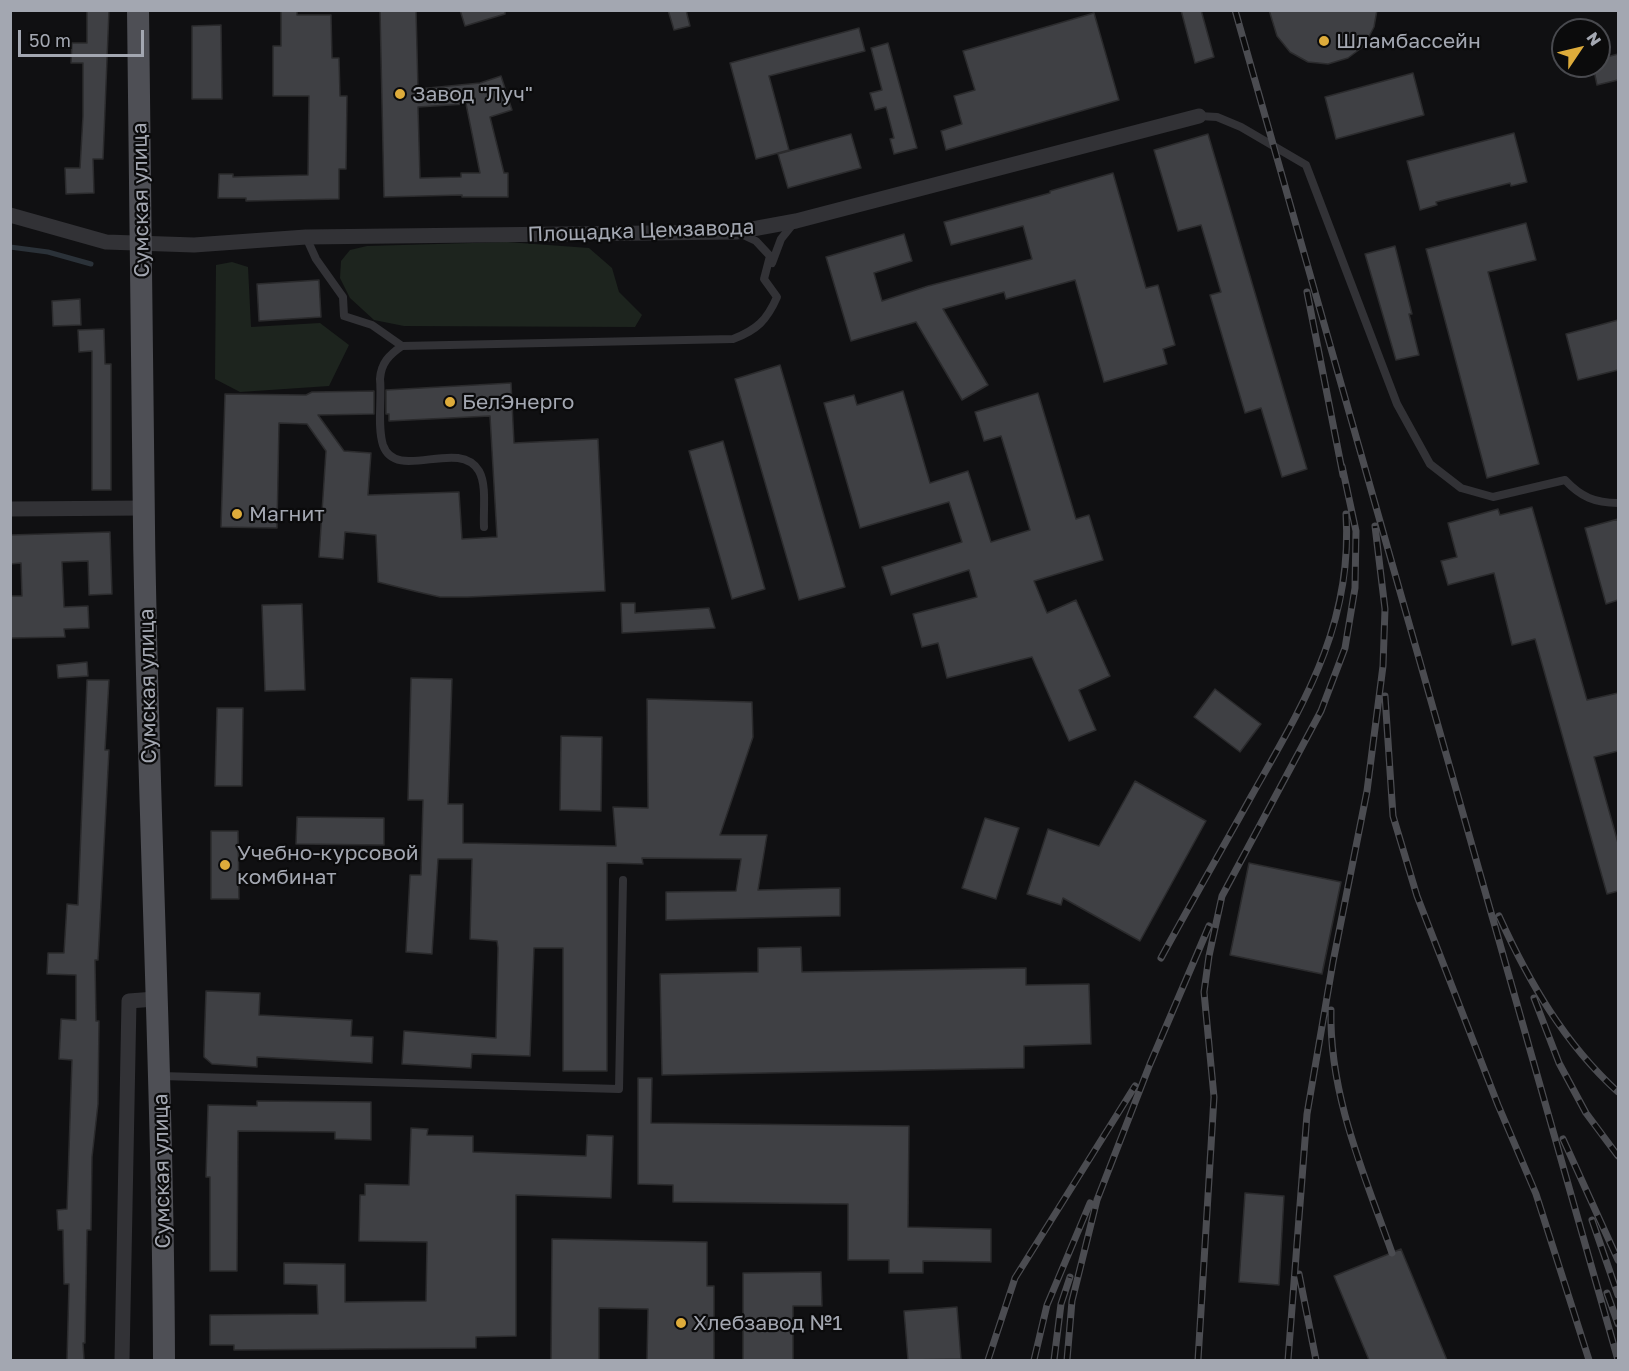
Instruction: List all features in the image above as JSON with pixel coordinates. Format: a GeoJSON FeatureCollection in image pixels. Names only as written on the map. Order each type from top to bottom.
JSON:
{"type":"FeatureCollection","features":[{"type":"Feature","properties":{"kind":"main road","name":"Сумская улица"},"geometry":{"type":"LineString","coordinates":[[138,10],[144,508],[156,999],[160,1076],[164,1360]]}},
{"type":"Feature","properties":{"kind":"street","name":"Площадка Цемзавода"},"geometry":{"type":"LineString","coordinates":[[10,215],[106,242],[194,245],[306,237],[736,232],[796,221],[1199,116]]}},
{"type":"Feature","properties":{"kind":"street"},"geometry":{"type":"LineString","coordinates":[[10,508],[144,508]]}},
{"type":"Feature","properties":{"kind":"street"},"geometry":{"type":"LineString","coordinates":[[122,1360],[129,1001],[156,999]]}},
{"type":"Feature","properties":{"kind":"lane"},"geometry":{"type":"LineString","coordinates":[[1199,116],[1217,117],[1241,127],[1306,165],[1397,404],[1430,464],[1461,488],[1493,497],[1565,480],[1577,493],[1599,503],[1618,503]]}},
{"type":"Feature","properties":{"kind":"lane"},"geometry":{"type":"LineString","coordinates":[[764,279],[781,239],[796,221]]}},
{"type":"Feature","properties":{"kind":"lane"},"geometry":{"type":"LineString","coordinates":[[736,232],[756,241],[770,256],[764,279]]}},
{"type":"Feature","properties":{"kind":"lane"},"geometry":{"type":"LineString","coordinates":[[306,237],[316,260],[343,297],[344,316],[372,325],[402,346]]}},
{"type":"Feature","properties":{"kind":"lane"},"geometry":{"type":"LineString","coordinates":[[484,527],[479,471],[468,460],[449,457],[402,461],[388,454],[383,444],[381,369],[389,355],[402,346],[734,339],[753,331],[769,316],[777,297],[764,279]]}},
{"type":"Feature","properties":{"kind":"lane"},"geometry":{"type":"LineString","coordinates":[[160,1076],[619,1089],[623,880]]}},
{"type":"Feature","properties":{"kind":"shaded area"},"geometry":{"type":"Polygon","coordinates":[[[507,242],[589,248],[612,268],[619,292],[642,315],[635,327],[404,326],[374,320],[350,298],[340,278],[341,261],[350,250],[367,246],[507,242]]]}},
{"type":"Feature","properties":{"kind":"shaded area"},"geometry":{"type":"Polygon","coordinates":[[[232,262],[248,267],[251,327],[320,323],[349,345],[329,386],[240,392],[215,379],[216,265],[232,262]]]}},
{"type":"Feature","properties":{"kind":"building"},"geometry":{"type":"Polygon","coordinates":[[[87,10],[109,10],[103,159],[93,159],[94,193],[66,194],[65,168],[80,168],[83,116],[83,63],[71,63],[72,43],[87,43],[87,10]]]}},
{"type":"Feature","properties":{"kind":"building"},"geometry":{"type":"Polygon","coordinates":[[[281,10],[297,10],[297,15],[331,15],[332,58],[339,58],[340,96],[347,96],[346,169],[339,169],[339,199],[246,201],[246,198],[218,198],[219,174],[233,174],[233,177],[308,175],[309,96],[273,96],[273,46],[281,46],[281,10]]]}},
{"type":"Feature","properties":{"kind":"building"},"geometry":{"type":"Polygon","coordinates":[[[380,10],[416,10],[418,89],[480,83],[501,76],[512,110],[490,117],[504,173],[508,173],[508,197],[462,197],[462,195],[384,197],[380,10]],[[466,104],[418,107],[420,178],[461,177],[461,173],[480,173],[466,104]]]}},
{"type":"Feature","properties":{"kind":"building"},"geometry":{"type":"Polygon","coordinates":[[[460,10],[505,10],[505,14],[465,26],[460,10]]]}},
{"type":"Feature","properties":{"kind":"building"},"geometry":{"type":"Polygon","coordinates":[[[668,10],[686,10],[690,26],[674,30],[668,10]]]}},
{"type":"Feature","properties":{"kind":"building"},"geometry":{"type":"Polygon","coordinates":[[[1181,10],[1201,10],[1214,57],[1195,63],[1181,10]]]}},
{"type":"Feature","properties":{"kind":"building","name":"Шламбассейн"},"geometry":{"type":"Polygon","coordinates":[[[1269,10],[1377,10],[1374,27],[1364,46],[1348,58],[1328,64],[1308,62],[1290,52],[1277,36],[1269,10]]]}},
{"type":"Feature","properties":{"kind":"building"},"geometry":{"type":"Polygon","coordinates":[[[1094,13],[1119,100],[946,150],[941,131],[962,124],[954,96],[975,90],[963,51],[1094,13]]]}},
{"type":"Feature","properties":{"kind":"building"},"geometry":{"type":"Polygon","coordinates":[[[221,25],[222,99],[192,99],[192,26],[221,25]]]}},
{"type":"Feature","properties":{"kind":"building"},"geometry":{"type":"Polygon","coordinates":[[[859,28],[865,51],[769,76],[789,150],[756,159],[730,63],[859,28]]]}},
{"type":"Feature","properties":{"kind":"building"},"geometry":{"type":"Polygon","coordinates":[[[888,43],[917,148],[894,154],[890,139],[894,138],[886,107],[875,110],[870,93],[882,90],[871,48],[888,43]]]}},
{"type":"Feature","properties":{"kind":"building"},"geometry":{"type":"Polygon","coordinates":[[[1618,54],[1618,80],[1597,85],[1596,78],[1611,78],[1611,56],[1618,54]]]}},
{"type":"Feature","properties":{"kind":"building"},"geometry":{"type":"Polygon","coordinates":[[[1413,73],[1424,115],[1336,139],[1325,97],[1413,73]]]}},
{"type":"Feature","properties":{"kind":"building"},"geometry":{"type":"Polygon","coordinates":[[[1514,133],[1527,182],[1511,186],[1510,183],[1436,202],[1437,205],[1420,210],[1407,161],[1514,133]]]}},
{"type":"Feature","properties":{"kind":"building"},"geometry":{"type":"Polygon","coordinates":[[[851,134],[861,168],[788,188],[778,154],[851,134]]]}},
{"type":"Feature","properties":{"kind":"building"},"geometry":{"type":"Polygon","coordinates":[[[1208,134],[1307,469],[1282,477],[1261,408],[1245,413],[1210,295],[1221,292],[1201,225],[1178,231],[1154,150],[1208,134]]]}},
{"type":"Feature","properties":{"kind":"building"},"geometry":{"type":"Polygon","coordinates":[[[1113,173],[1146,288],[1158,285],[1175,345],[1163,349],[1167,364],[1104,382],[1075,280],[1006,299],[1004,292],[943,309],[988,385],[962,400],[916,322],[851,341],[826,257],[904,234],[912,261],[874,273],[882,301],[928,286],[1032,259],[1023,226],[951,245],[944,222],[1113,173]]]}},
{"type":"Feature","properties":{"kind":"building"},"geometry":{"type":"Polygon","coordinates":[[[1526,223],[1536,260],[1488,272],[1539,464],[1487,478],[1426,249],[1526,223]]]}},
{"type":"Feature","properties":{"kind":"building"},"geometry":{"type":"Polygon","coordinates":[[[1395,246],[1412,314],[1409,314],[1419,355],[1396,360],[1365,254],[1395,246]]]}},
{"type":"Feature","properties":{"kind":"building"},"geometry":{"type":"Polygon","coordinates":[[[319,280],[321,317],[259,321],[257,284],[319,280]]]}},
{"type":"Feature","properties":{"kind":"building"},"geometry":{"type":"Polygon","coordinates":[[[80,299],[81,325],[53,326],[52,301],[80,299]]]}},
{"type":"Feature","properties":{"kind":"building"},"geometry":{"type":"Polygon","coordinates":[[[1618,320],[1618,370],[1578,380],[1566,334],[1618,320]]]}},
{"type":"Feature","properties":{"kind":"building"},"geometry":{"type":"Polygon","coordinates":[[[104,329],[105,364],[111,364],[111,490],[92,490],[92,351],[79,352],[78,330],[104,329]]]}},
{"type":"Feature","properties":{"kind":"building"},"geometry":{"type":"Polygon","coordinates":[[[780,365],[845,587],[799,600],[735,379],[780,365]]]}},
{"type":"Feature","properties":{"kind":"building"},"geometry":{"type":"Polygon","coordinates":[[[511,383],[514,443],[598,439],[605,591],[468,597],[440,597],[418,592],[378,582],[376,535],[345,532],[343,559],[319,557],[326,451],[307,424],[279,423],[277,528],[221,527],[225,394],[306,395],[312,392],[374,391],[374,414],[318,415],[344,451],[371,453],[368,495],[459,492],[462,539],[497,537],[490,416],[389,421],[389,414],[386,414],[386,390],[511,383]]]}},
{"type":"Feature","properties":{"kind":"building"},"geometry":{"type":"Polygon","coordinates":[[[903,391],[930,483],[968,471],[991,542],[1030,530],[1001,436],[984,441],[975,412],[1038,393],[1076,519],[1089,515],[1103,560],[1034,581],[1047,613],[1076,600],[1110,676],[1079,690],[1096,730],[1069,741],[1032,657],[947,678],[938,643],[922,647],[913,614],[977,597],[969,570],[891,595],[882,567],[962,542],[949,502],[860,528],[824,403],[854,395],[857,405],[903,391]]]}},
{"type":"Feature","properties":{"kind":"building"},"geometry":{"type":"Polygon","coordinates":[[[723,441],[765,589],[732,599],[689,451],[723,441]]]}},
{"type":"Feature","properties":{"kind":"building"},"geometry":{"type":"Polygon","coordinates":[[[1532,507],[1587,700],[1618,693],[1618,751],[1594,757],[1618,843],[1618,891],[1607,894],[1535,639],[1512,645],[1494,573],[1448,585],[1441,561],[1457,557],[1448,523],[1498,509],[1500,515],[1532,507]]]}},
{"type":"Feature","properties":{"kind":"building"},"geometry":{"type":"Polygon","coordinates":[[[1618,519],[1618,600],[1606,604],[1585,528],[1618,519]]]}},
{"type":"Feature","properties":{"kind":"building"},"geometry":{"type":"Polygon","coordinates":[[[110,532],[112,594],[89,595],[88,561],[62,562],[64,607],[88,606],[89,628],[64,629],[65,637],[10,638],[10,596],[22,596],[21,563],[10,564],[10,535],[110,532]]]}},
{"type":"Feature","properties":{"kind":"building"},"geometry":{"type":"Polygon","coordinates":[[[621,603],[635,603],[635,613],[709,608],[715,628],[622,633],[621,603]]]}},
{"type":"Feature","properties":{"kind":"building"},"geometry":{"type":"Polygon","coordinates":[[[302,604],[305,690],[265,691],[262,605],[302,604]]]}},
{"type":"Feature","properties":{"kind":"building"},"geometry":{"type":"Polygon","coordinates":[[[87,662],[88,676],[58,678],[57,665],[87,662]]]}},
{"type":"Feature","properties":{"kind":"building"},"geometry":{"type":"Polygon","coordinates":[[[411,678],[452,679],[448,804],[463,804],[463,843],[616,846],[613,807],[648,808],[647,699],[752,702],[753,737],[720,835],[767,835],[758,890],[840,888],[840,916],[666,920],[666,892],[736,891],[741,859],[642,858],[643,864],[607,863],[607,1071],[563,1071],[563,948],[534,948],[530,1056],[472,1054],[471,1068],[402,1064],[404,1031],[496,1038],[498,948],[497,941],[470,939],[472,859],[438,859],[432,954],[406,952],[410,875],[421,875],[423,800],[408,800],[411,678]]]}},
{"type":"Feature","properties":{"kind":"building"},"geometry":{"type":"Polygon","coordinates":[[[87,680],[109,680],[105,750],[109,750],[98,960],[95,960],[96,1021],[99,1021],[98,1104],[92,1157],[91,1230],[87,1230],[84,1360],[67,1360],[69,1284],[64,1284],[63,1230],[58,1230],[57,1210],[67,1209],[72,1060],[59,1059],[61,1019],[76,1020],[76,975],[47,974],[48,953],[64,953],[67,904],[78,905],[87,680]]]}},
{"type":"Feature","properties":{"kind":"building"},"geometry":{"type":"Polygon","coordinates":[[[1215,689],[1261,724],[1240,752],[1194,717],[1215,689]]]}},
{"type":"Feature","properties":{"kind":"building"},"geometry":{"type":"Polygon","coordinates":[[[217,708],[243,708],[242,786],[215,786],[217,708]]]}},
{"type":"Feature","properties":{"kind":"building"},"geometry":{"type":"Polygon","coordinates":[[[561,736],[602,737],[601,811],[560,810],[561,736]]]}},
{"type":"Feature","properties":{"kind":"building"},"geometry":{"type":"Polygon","coordinates":[[[1135,781],[1206,821],[1140,941],[1063,898],[1061,905],[1027,894],[1048,829],[1099,846],[1135,781]]]}},
{"type":"Feature","properties":{"kind":"building"},"geometry":{"type":"Polygon","coordinates":[[[297,817],[384,818],[384,845],[296,844],[297,817]]]}},
{"type":"Feature","properties":{"kind":"building"},"geometry":{"type":"Polygon","coordinates":[[[985,818],[1019,828],[996,899],[962,888],[985,818]]]}},
{"type":"Feature","properties":{"kind":"building","name":"Учебно-курсовой комбинат"},"geometry":{"type":"Polygon","coordinates":[[[211,831],[238,831],[239,899],[211,899],[211,831]]]}},
{"type":"Feature","properties":{"kind":"building"},"geometry":{"type":"Polygon","coordinates":[[[1249,863],[1341,882],[1322,974],[1230,955],[1249,863]]]}},
{"type":"Feature","properties":{"kind":"building"},"geometry":{"type":"Polygon","coordinates":[[[801,947],[802,972],[1026,968],[1026,985],[1089,984],[1091,1044],[1024,1046],[1024,1068],[662,1075],[660,974],[758,972],[758,948],[801,947]]]}},
{"type":"Feature","properties":{"kind":"building"},"geometry":{"type":"Polygon","coordinates":[[[206,991],[260,993],[259,1015],[352,1020],[351,1036],[373,1037],[372,1063],[257,1057],[257,1067],[212,1064],[204,1057],[206,991]]]}},
{"type":"Feature","properties":{"kind":"building"},"geometry":{"type":"Polygon","coordinates":[[[638,1078],[652,1078],[651,1123],[909,1126],[908,1227],[991,1229],[991,1262],[923,1261],[923,1273],[889,1273],[889,1260],[848,1260],[848,1204],[673,1202],[673,1185],[638,1184],[638,1078]]]}},
{"type":"Feature","properties":{"kind":"building"},"geometry":{"type":"Polygon","coordinates":[[[257,1101],[371,1102],[371,1140],[335,1139],[335,1132],[238,1131],[237,1271],[210,1271],[210,1177],[206,1177],[208,1105],[257,1106],[257,1101]]]}},
{"type":"Feature","properties":{"kind":"building"},"geometry":{"type":"Polygon","coordinates":[[[411,1128],[428,1129],[427,1135],[473,1136],[473,1152],[586,1156],[587,1135],[613,1136],[611,1198],[516,1195],[516,1336],[476,1337],[476,1348],[234,1350],[234,1345],[210,1345],[210,1315],[318,1314],[317,1285],[284,1284],[284,1263],[345,1264],[345,1302],[426,1301],[427,1242],[359,1241],[360,1195],[365,1195],[365,1184],[409,1185],[411,1128]]]}},
{"type":"Feature","properties":{"kind":"building"},"geometry":{"type":"Polygon","coordinates":[[[1245,1193],[1284,1196],[1279,1285],[1239,1282],[1245,1193]]]}},
{"type":"Feature","properties":{"kind":"building"},"geometry":{"type":"Polygon","coordinates":[[[552,1239],[707,1242],[707,1286],[714,1286],[714,1360],[647,1360],[648,1309],[599,1308],[599,1360],[551,1360],[552,1239]]]}},
{"type":"Feature","properties":{"kind":"building"},"geometry":{"type":"Polygon","coordinates":[[[1401,1249],[1447,1360],[1369,1360],[1334,1276],[1401,1249]]]}},
{"type":"Feature","properties":{"kind":"building"},"geometry":{"type":"Polygon","coordinates":[[[821,1272],[822,1306],[793,1306],[793,1360],[743,1360],[743,1273],[821,1272]]]}},
{"type":"Feature","properties":{"kind":"building"},"geometry":{"type":"Polygon","coordinates":[[[957,1307],[961,1359],[908,1360],[904,1311],[957,1307]]]}},
{"type":"Feature","properties":{"kind":"waterway"},"geometry":{"type":"LineString","coordinates":[[10,247],[48,252],[91,264]]}},
{"type":"Feature","properties":{"kind":"railway"},"geometry":{"type":"LineString","coordinates":[[1235,10],[1618,1360]]}},
{"type":"Feature","properties":{"kind":"railway"},"geometry":{"type":"LineString","coordinates":[[1307,292],[1343,475]]}},
{"type":"Feature","properties":{"kind":"railway"},"geometry":{"type":"LineString","coordinates":[[1198,1360],[1214,1097],[1204,992],[1209,956],[1222,896],[1321,711],[1345,648],[1355,588],[1356,531],[1342,466]]}},
{"type":"Feature","properties":{"kind":"railway"},"geometry":{"type":"LineString","coordinates":[[1161,958],[1290,728],[1321,661],[1342,591],[1346,554],[1346,514]]}},
{"type":"Feature","properties":{"kind":"railway"},"geometry":{"type":"LineString","coordinates":[[1288,1360],[1307,1114],[1333,962],[1367,791],[1383,666],[1385,609],[1375,526]]}},
{"type":"Feature","properties":{"kind":"railway"},"geometry":{"type":"LineString","coordinates":[[1385,696],[1393,816],[1417,896],[1498,1105],[1536,1194],[1589,1360]]}},
{"type":"Feature","properties":{"kind":"railway"},"geometry":{"type":"LineString","coordinates":[[1499,916],[1536,988],[1550,1010],[1581,1053],[1618,1092]]}},
{"type":"Feature","properties":{"kind":"railway"},"geometry":{"type":"LineString","coordinates":[[1067,1360],[1072,1301],[1097,1200],[1150,1064],[1209,926]]}},
{"type":"Feature","properties":{"kind":"railway"},"geometry":{"type":"LineString","coordinates":[[1534,998],[1559,1063],[1586,1113],[1618,1156]]}},
{"type":"Feature","properties":{"kind":"railway"},"geometry":{"type":"LineString","coordinates":[[1331,1010],[1332,1042],[1342,1103],[1350,1134],[1392,1253]]}},
{"type":"Feature","properties":{"kind":"railway"},"geometry":{"type":"LineString","coordinates":[[988,1360],[1015,1278],[1135,1086]]}},
{"type":"Feature","properties":{"kind":"railway"},"geometry":{"type":"LineString","coordinates":[[1563,1139],[1618,1260]]}},
{"type":"Feature","properties":{"kind":"railway"},"geometry":{"type":"LineString","coordinates":[[1034,1360],[1047,1305],[1090,1203]]}},
{"type":"Feature","properties":{"kind":"railway"},"geometry":{"type":"LineString","coordinates":[[1592,1220],[1618,1295]]}},
{"type":"Feature","properties":{"kind":"railway"},"geometry":{"type":"LineString","coordinates":[[1299,1274],[1316,1360]]}},
{"type":"Feature","properties":{"kind":"railway"},"geometry":{"type":"LineString","coordinates":[[1054,1360],[1061,1304],[1070,1277]]}},
{"type":"Feature","properties":{"kind":"railway"},"geometry":{"type":"LineString","coordinates":[[1607,1293],[1618,1324]]}},
{"type":"Feature","properties":{"kind":"place","name":"Шламбассейн"},"geometry":{"type":"Point","coordinates":[1324,41]}},
{"type":"Feature","properties":{"kind":"place","name":"Завод \"Луч\""},"geometry":{"type":"Point","coordinates":[400,94]}},
{"type":"Feature","properties":{"kind":"place","name":"БелЭнерго"},"geometry":{"type":"Point","coordinates":[450,402]}},
{"type":"Feature","properties":{"kind":"place","name":"Магнит"},"geometry":{"type":"Point","coordinates":[237,514]}},
{"type":"Feature","properties":{"kind":"place","name":"Учебно-курсовой комбинат"},"geometry":{"type":"Point","coordinates":[225,865]}},
{"type":"Feature","properties":{"kind":"place","name":"Хлебзавод №1"},"geometry":{"type":"Point","coordinates":[681,1323]}}]}
